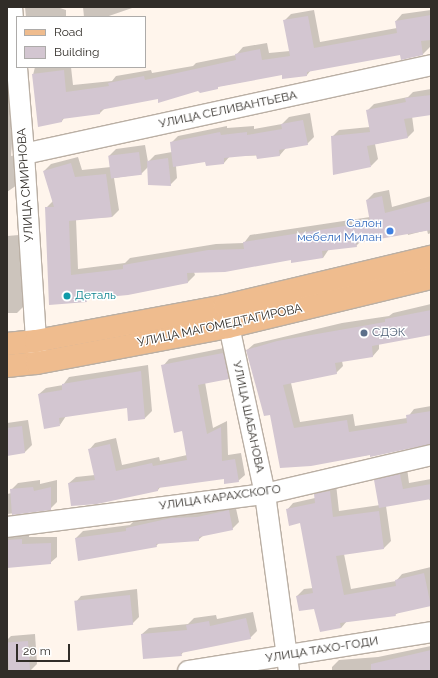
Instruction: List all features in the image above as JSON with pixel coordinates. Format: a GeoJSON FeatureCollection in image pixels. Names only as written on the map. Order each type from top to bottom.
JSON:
{"type":"FeatureCollection","features":[{"type":"Feature","properties":{"kind":"main road","name":"УЛИЦА МАГОМЕДТАГИРОВА"},"geometry":{"type":"LineString","coordinates":[[7,366],[37,363],[227,317],[431,257]]}},
{"type":"Feature","properties":{"kind":"main road","name":"УЛИЦА МАГОМЕДТАГИРОВА"},"geometry":{"type":"LineString","coordinates":[[7,344],[36,342],[227,317],[431,278]]}},
{"type":"Feature","properties":{"kind":"street","name":"УЛИЦА СМИРНОВА"},"geometry":{"type":"LineString","coordinates":[[12,7],[16,56]]}},
{"type":"Feature","properties":{"kind":"street","name":"УЛИЦА СЕЛИВАНТЬЕВА"},"geometry":{"type":"LineString","coordinates":[[24,154],[431,65]]}},
{"type":"Feature","properties":{"kind":"street","name":"УЛИЦА СМИРНОВА"},"geometry":{"type":"LineString","coordinates":[[17,68],[37,363]]}},
{"type":"Feature","properties":{"kind":"street","name":"УЛИЦА ШАБАНОВА"},"geometry":{"type":"LineString","coordinates":[[227,317],[265,494],[288,664]]}},
{"type":"Feature","properties":{"kind":"street","name":"УЛИЦА КАРАХСКОГО"},"geometry":{"type":"LineString","coordinates":[[7,527],[265,494],[431,455]]}},
{"type":"Feature","properties":{"kind":"street","name":"УЛИЦА ТАХО-ГОДИ"},"geometry":{"type":"LineString","coordinates":[[188,671],[288,664],[431,632]]}},
{"type":"Feature","properties":{"kind":"building"},"geometry":{"type":"Polygon","coordinates":[[[431,15],[431,40],[421,41],[423,55],[401,60],[400,55],[307,72],[307,76],[282,79],[282,75],[218,87],[218,89],[200,93],[198,91],[158,103],[158,99],[100,110],[100,114],[62,119],[62,122],[38,127],[32,74],[64,70],[66,92],[109,86],[108,83],[144,76],[145,80],[236,60],[235,54],[260,49],[262,60],[290,56],[283,20],[308,16],[314,48],[397,33],[395,21],[431,15]]]}},
{"type":"Feature","properties":{"kind":"building"},"geometry":{"type":"Polygon","coordinates":[[[431,95],[431,115],[404,119],[408,138],[367,146],[371,167],[333,175],[331,136],[370,132],[366,110],[406,102],[405,98],[431,95]]]}},
{"type":"Feature","properties":{"kind":"building"},"geometry":{"type":"Polygon","coordinates":[[[303,120],[308,145],[279,150],[280,156],[257,159],[256,155],[224,158],[224,164],[206,166],[205,162],[173,167],[170,142],[220,132],[221,135],[247,132],[247,135],[282,129],[281,124],[303,120]]]}},
{"type":"Feature","properties":{"kind":"building"},"geometry":{"type":"Polygon","coordinates":[[[139,152],[142,175],[111,179],[108,156],[139,152]]]}},
{"type":"Feature","properties":{"kind":"building"},"geometry":{"type":"Polygon","coordinates":[[[168,158],[171,186],[148,185],[147,161],[168,158]]]}},
{"type":"Feature","properties":{"kind":"building"},"geometry":{"type":"Polygon","coordinates":[[[71,163],[75,177],[106,174],[112,217],[69,221],[71,275],[123,269],[123,265],[208,250],[244,249],[243,242],[370,222],[366,200],[382,196],[385,213],[431,201],[431,230],[356,243],[357,247],[322,251],[323,258],[291,263],[291,260],[225,272],[187,273],[188,283],[128,295],[86,299],[87,302],[49,305],[45,207],[54,207],[43,171],[71,163]]]}},
{"type":"Feature","properties":{"kind":"building"},"geometry":{"type":"Polygon","coordinates":[[[431,310],[431,335],[372,346],[373,357],[335,363],[337,374],[283,385],[294,428],[347,420],[349,432],[407,423],[406,415],[431,411],[431,444],[370,457],[370,455],[311,466],[280,468],[270,415],[264,416],[246,350],[277,341],[385,322],[385,319],[431,310]]]}},
{"type":"Feature","properties":{"kind":"building"},"geometry":{"type":"Polygon","coordinates":[[[223,353],[229,379],[198,385],[207,434],[221,427],[222,461],[235,459],[239,482],[224,484],[224,479],[158,488],[158,491],[97,504],[71,506],[68,483],[95,480],[88,449],[110,444],[116,471],[152,463],[153,466],[187,460],[182,431],[174,433],[161,365],[223,353]]]}},
{"type":"Feature","properties":{"kind":"building"},"geometry":{"type":"Polygon","coordinates":[[[141,371],[145,419],[128,421],[127,408],[59,418],[60,426],[44,429],[38,394],[62,390],[62,384],[141,371]]]}},
{"type":"Feature","properties":{"kind":"building"},"geometry":{"type":"Polygon","coordinates":[[[22,426],[25,453],[7,456],[7,428],[22,426]]]}},
{"type":"Feature","properties":{"kind":"building"},"geometry":{"type":"Polygon","coordinates":[[[400,474],[403,489],[431,484],[431,499],[379,508],[374,480],[400,474]]]}},
{"type":"Feature","properties":{"kind":"building"},"geometry":{"type":"Polygon","coordinates":[[[33,487],[34,491],[51,487],[51,510],[12,515],[10,489],[33,487]]]}},
{"type":"Feature","properties":{"kind":"building"},"geometry":{"type":"Polygon","coordinates":[[[330,491],[333,517],[379,511],[384,549],[336,556],[344,595],[396,586],[395,580],[424,573],[431,606],[395,614],[396,616],[340,623],[341,628],[320,632],[314,609],[299,611],[296,596],[313,593],[300,523],[289,526],[286,509],[315,503],[314,494],[330,491]]]}},
{"type":"Feature","properties":{"kind":"building"},"geometry":{"type":"Polygon","coordinates":[[[229,510],[233,530],[199,537],[199,541],[156,544],[157,547],[78,561],[75,538],[126,531],[126,528],[171,518],[197,517],[229,510]]]}},
{"type":"Feature","properties":{"kind":"building"},"geometry":{"type":"Polygon","coordinates":[[[22,539],[22,544],[51,543],[51,564],[7,568],[7,540],[22,539]]]}},
{"type":"Feature","properties":{"kind":"building"},"geometry":{"type":"Polygon","coordinates":[[[130,595],[133,625],[77,631],[74,601],[130,595]]]}},
{"type":"Feature","properties":{"kind":"building"},"geometry":{"type":"Polygon","coordinates":[[[246,618],[251,639],[181,653],[182,656],[143,659],[141,634],[187,630],[186,625],[209,621],[210,626],[246,618]]]}},
{"type":"Feature","properties":{"kind":"building"},"geometry":{"type":"Polygon","coordinates":[[[28,641],[30,671],[9,671],[7,642],[28,641]]]}},
{"type":"Feature","properties":{"kind":"building"},"geometry":{"type":"Polygon","coordinates":[[[431,650],[431,671],[371,671],[371,664],[431,650]]]}},
{"type":"Feature","properties":{"kind":"place","name":"Салон мебели Милан"},"geometry":{"type":"Point","coordinates":[390,231]}},
{"type":"Feature","properties":{"kind":"place","name":"Деталь"},"geometry":{"type":"Point","coordinates":[67,296]}},
{"type":"Feature","properties":{"kind":"place","name":"СДЭК"},"geometry":{"type":"Point","coordinates":[364,333]}}]}
